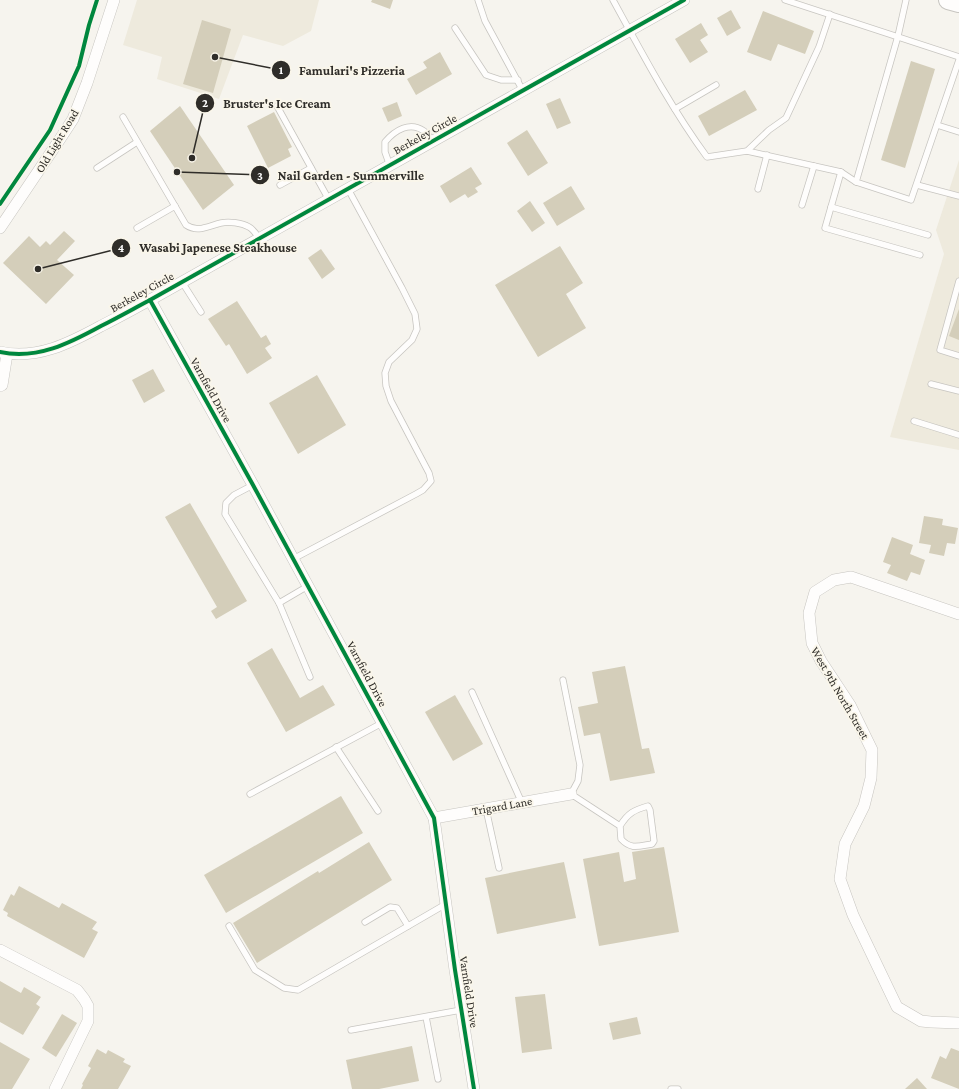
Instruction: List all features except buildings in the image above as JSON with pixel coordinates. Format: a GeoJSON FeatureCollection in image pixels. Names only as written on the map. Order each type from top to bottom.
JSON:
{"type":"FeatureCollection","features":[{"type":"Feature","properties":{"kind":"main road"},"geometry":{"type":"LineString","coordinates":[[948,0],[959,3]]}},
{"type":"Feature","properties":{"kind":"street","name":"Old Light Road"},"geometry":{"type":"LineString","coordinates":[[0,228],[72,119],[87,83],[114,0]]}},
{"type":"Feature","properties":{"kind":"street","name":"Berkeley Circle"},"geometry":{"type":"LineString","coordinates":[[3,353],[29,354],[47,351],[80,337],[150,300],[684,0]]}},
{"type":"Feature","properties":{"kind":"street","name":"Varnfield Drive"},"geometry":{"type":"LineString","coordinates":[[150,300],[253,485],[434,818],[461,1010],[474,1089]]}},
{"type":"Feature","properties":{"kind":"street"},"geometry":{"type":"LineString","coordinates":[[0,386],[2,385],[3,353]]}},
{"type":"Feature","properties":{"kind":"street","name":"West 9th North Street"},"geometry":{"type":"LineString","coordinates":[[959,614],[851,577],[834,580],[815,592],[809,613],[812,643],[821,662],[850,706],[872,750],[872,778],[864,806],[845,844],[840,879],[853,915],[897,1007],[921,1020],[931,1022],[959,1023]]}},
{"type":"Feature","properties":{"kind":"street","name":"Trigard Lane"},"geometry":{"type":"LineString","coordinates":[[434,818],[571,794]]}},
{"type":"Feature","properties":{"kind":"street"},"geometry":{"type":"LineString","coordinates":[[0,950],[77,990],[88,1006],[88,1021],[55,1089]]}},
{"type":"Feature","properties":{"kind":"lane"},"geometry":{"type":"LineString","coordinates":[[478,0],[485,21],[523,90]]}},
{"type":"Feature","properties":{"kind":"lane"},"geometry":{"type":"LineString","coordinates":[[613,0],[688,131],[707,157],[747,150],[841,172],[856,182],[912,200],[959,58],[898,36],[785,0]]}},
{"type":"Feature","properties":{"kind":"lane"},"geometry":{"type":"LineString","coordinates":[[856,182],[898,36],[906,0]]}},
{"type":"Feature","properties":{"kind":"lane"},"geometry":{"type":"LineString","coordinates":[[747,150],[769,130],[786,118],[819,47],[830,14]]}},
{"type":"Feature","properties":{"kind":"lane"},"geometry":{"type":"LineString","coordinates":[[455,28],[486,75],[501,80],[518,80]]}},
{"type":"Feature","properties":{"kind":"lane"},"geometry":{"type":"LineString","coordinates":[[675,108],[716,85]]}},
{"type":"Feature","properties":{"kind":"lane"},"geometry":{"type":"LineString","coordinates":[[277,106],[329,200]]}},
{"type":"Feature","properties":{"kind":"lane"},"geometry":{"type":"LineString","coordinates":[[123,117],[186,225],[192,229],[223,222],[235,223],[250,227],[260,238]]}},
{"type":"Feature","properties":{"kind":"lane"},"geometry":{"type":"LineString","coordinates":[[937,125],[959,132]]}},
{"type":"Feature","properties":{"kind":"lane"},"geometry":{"type":"LineString","coordinates":[[390,166],[385,152],[384,142],[397,131],[404,127],[414,126],[425,132],[433,141]]}},
{"type":"Feature","properties":{"kind":"lane"},"geometry":{"type":"LineString","coordinates":[[97,168],[137,142]]}},
{"type":"Feature","properties":{"kind":"lane"},"geometry":{"type":"LineString","coordinates":[[758,189],[767,155]]}},
{"type":"Feature","properties":{"kind":"lane"},"geometry":{"type":"LineString","coordinates":[[802,205],[814,166]]}},
{"type":"Feature","properties":{"kind":"lane"},"geometry":{"type":"LineString","coordinates":[[280,185],[311,168]]}},
{"type":"Feature","properties":{"kind":"lane"},"geometry":{"type":"LineString","coordinates":[[841,172],[825,228],[920,255]]}},
{"type":"Feature","properties":{"kind":"lane"},"geometry":{"type":"LineString","coordinates":[[917,184],[959,196]]}},
{"type":"Feature","properties":{"kind":"lane"},"geometry":{"type":"LineString","coordinates":[[293,559],[416,494],[423,490],[431,481],[429,473],[391,401],[386,386],[385,373],[389,362],[412,340],[417,329],[415,314],[348,189]]}},
{"type":"Feature","properties":{"kind":"lane"},"geometry":{"type":"LineString","coordinates":[[137,228],[175,206]]}},
{"type":"Feature","properties":{"kind":"lane"},"geometry":{"type":"LineString","coordinates":[[831,206],[928,235]]}},
{"type":"Feature","properties":{"kind":"lane"},"geometry":{"type":"LineString","coordinates":[[959,281],[940,350],[959,356]]}},
{"type":"Feature","properties":{"kind":"lane"},"geometry":{"type":"LineString","coordinates":[[182,282],[201,312]]}},
{"type":"Feature","properties":{"kind":"lane"},"geometry":{"type":"LineString","coordinates":[[931,384],[959,391]]}},
{"type":"Feature","properties":{"kind":"lane"},"geometry":{"type":"LineString","coordinates":[[914,421],[959,435]]}},
{"type":"Feature","properties":{"kind":"lane"},"geometry":{"type":"LineString","coordinates":[[253,485],[234,495],[226,503],[225,514],[279,603],[310,677]]}},
{"type":"Feature","properties":{"kind":"lane"},"geometry":{"type":"LineString","coordinates":[[279,603],[308,586]]}},
{"type":"Feature","properties":{"kind":"lane"},"geometry":{"type":"LineString","coordinates":[[563,680],[580,765],[578,781],[571,794],[620,826]]}},
{"type":"Feature","properties":{"kind":"lane"},"geometry":{"type":"LineString","coordinates":[[472,692],[522,803]]}},
{"type":"Feature","properties":{"kind":"lane"},"geometry":{"type":"LineString","coordinates":[[250,794],[382,723]]}},
{"type":"Feature","properties":{"kind":"lane"},"geometry":{"type":"LineString","coordinates":[[336,748],[378,811]]}},
{"type":"Feature","properties":{"kind":"lane"},"geometry":{"type":"LineString","coordinates":[[648,806],[650,810],[654,842],[652,844],[632,847],[621,839],[620,826],[624,819],[634,810],[648,806]]}},
{"type":"Feature","properties":{"kind":"lane"},"geometry":{"type":"LineString","coordinates":[[486,809],[499,868]]}},
{"type":"Feature","properties":{"kind":"lane"},"geometry":{"type":"LineString","coordinates":[[229,926],[255,970],[284,988],[298,990],[446,904]]}},
{"type":"Feature","properties":{"kind":"lane"},"geometry":{"type":"LineString","coordinates":[[365,922],[390,907],[397,908],[408,926]]}},
{"type":"Feature","properties":{"kind":"lane"},"geometry":{"type":"LineString","coordinates":[[351,1030],[461,1010]]}},
{"type":"Feature","properties":{"kind":"lane"},"geometry":{"type":"LineString","coordinates":[[426,1017],[438,1079]]}},
{"type":"Feature","properties":{"kind":"lane"},"geometry":{"type":"LineString","coordinates":[[671,1089],[678,1089]]}},
{"type":"Feature","properties":{"kind":"shaded area"},"geometry":{"type":"Polygon","coordinates":[[[137,0],[319,0],[311,31],[283,46],[243,35],[219,99],[157,79],[162,57],[123,45],[137,0]]]}},
{"type":"Feature","properties":{"kind":"shaded area"},"geometry":{"type":"Polygon","coordinates":[[[959,160],[959,450],[890,437],[944,254],[936,230],[959,160]]]}},
{"type":"Feature","properties":{"kind":"cycle path"},"geometry":{"type":"LineString","coordinates":[[0,204],[50,130],[79,66],[97,0]]}},
{"type":"Feature","properties":{"kind":"cycle path"},"geometry":{"type":"LineString","coordinates":[[0,352],[14,354],[40,352],[65,344],[89,332],[150,300],[684,0]]}},
{"type":"Feature","properties":{"kind":"cycle path"},"geometry":{"type":"LineString","coordinates":[[150,300],[253,485],[434,818],[455,970],[474,1089]]}},
{"type":"Feature","properties":{"kind":"place","name":"Famulari's Pizzeria"},"geometry":{"type":"Point","coordinates":[215,57]}},
{"type":"Feature","properties":{"kind":"place","name":"Bruster's Ice Cream"},"geometry":{"type":"Point","coordinates":[192,158]}},
{"type":"Feature","properties":{"kind":"place","name":"Nail Garden - Summerville"},"geometry":{"type":"Point","coordinates":[177,172]}},
{"type":"Feature","properties":{"kind":"place","name":"Wasabi Japenese Steakhouse"},"geometry":{"type":"Point","coordinates":[38,269]}}]}
